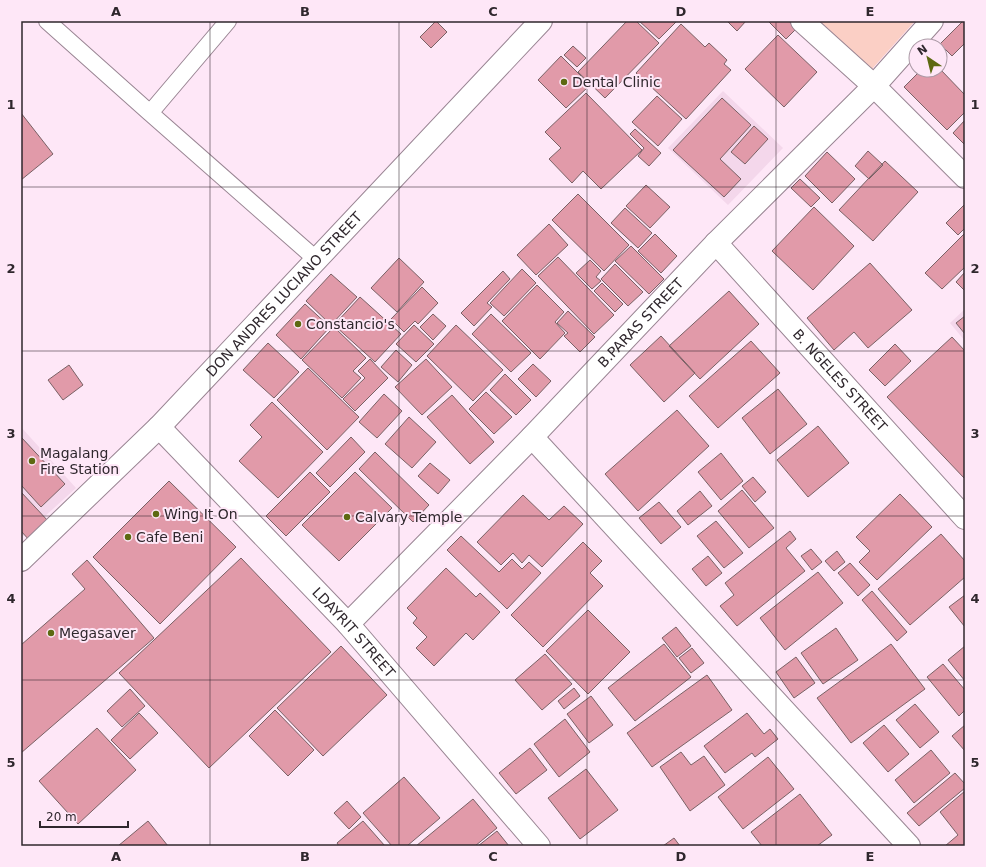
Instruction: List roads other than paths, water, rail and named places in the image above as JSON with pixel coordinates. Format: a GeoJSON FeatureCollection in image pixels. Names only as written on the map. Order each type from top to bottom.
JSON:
{"type":"FeatureCollection","features":[{"type":"Feature","properties":{"kind":"street","name":"DON ANDRES LUCIANO STREET"},"geometry":{"type":"LineString","coordinates":[[21,560],[159,427],[541,21]]}},
{"type":"Feature","properties":{"kind":"street"},"geometry":{"type":"LineString","coordinates":[[802,21],[874,86],[965,176]]}},
{"type":"Feature","properties":{"kind":"street","name":"B.PARAS STREET"},"geometry":{"type":"LineString","coordinates":[[348,624],[532,437],[716,243],[874,86],[932,21]]}},
{"type":"Feature","properties":{"kind":"street","name":"B. NGELES STREET"},"geometry":{"type":"LineString","coordinates":[[716,243],[965,518]]}},
{"type":"Feature","properties":{"kind":"street","name":"LDAYRIT STREET"},"geometry":{"type":"LineString","coordinates":[[159,427],[348,624],[539,846]]}},
{"type":"Feature","properties":{"kind":"street"},"geometry":{"type":"LineString","coordinates":[[532,437],[909,846]]}},
{"type":"Feature","properties":{"kind":"lane"},"geometry":{"type":"LineString","coordinates":[[48,21],[317,260]]}},
{"type":"Feature","properties":{"kind":"lane"},"geometry":{"type":"LineString","coordinates":[[150,113],[228,21]]}},
{"type":"Feature","properties":{"kind":"place","name":"Dental Clinic"},"geometry":{"type":"Point","coordinates":[564,82]}},
{"type":"Feature","properties":{"kind":"place","name":"Constancio's"},"geometry":{"type":"Point","coordinates":[298,324]}},
{"type":"Feature","properties":{"kind":"place","name":"Magalang Fire Station"},"geometry":{"type":"Point","coordinates":[32,461]}},
{"type":"Feature","properties":{"kind":"place","name":"Wing It On"},"geometry":{"type":"Point","coordinates":[156,514]}},
{"type":"Feature","properties":{"kind":"place","name":"Calvary Temple"},"geometry":{"type":"Point","coordinates":[347,517]}},
{"type":"Feature","properties":{"kind":"place","name":"Cafe Beni"},"geometry":{"type":"Point","coordinates":[128,537]}},
{"type":"Feature","properties":{"kind":"place","name":"Megasaver"},"geometry":{"type":"Point","coordinates":[51,633]}}]}
